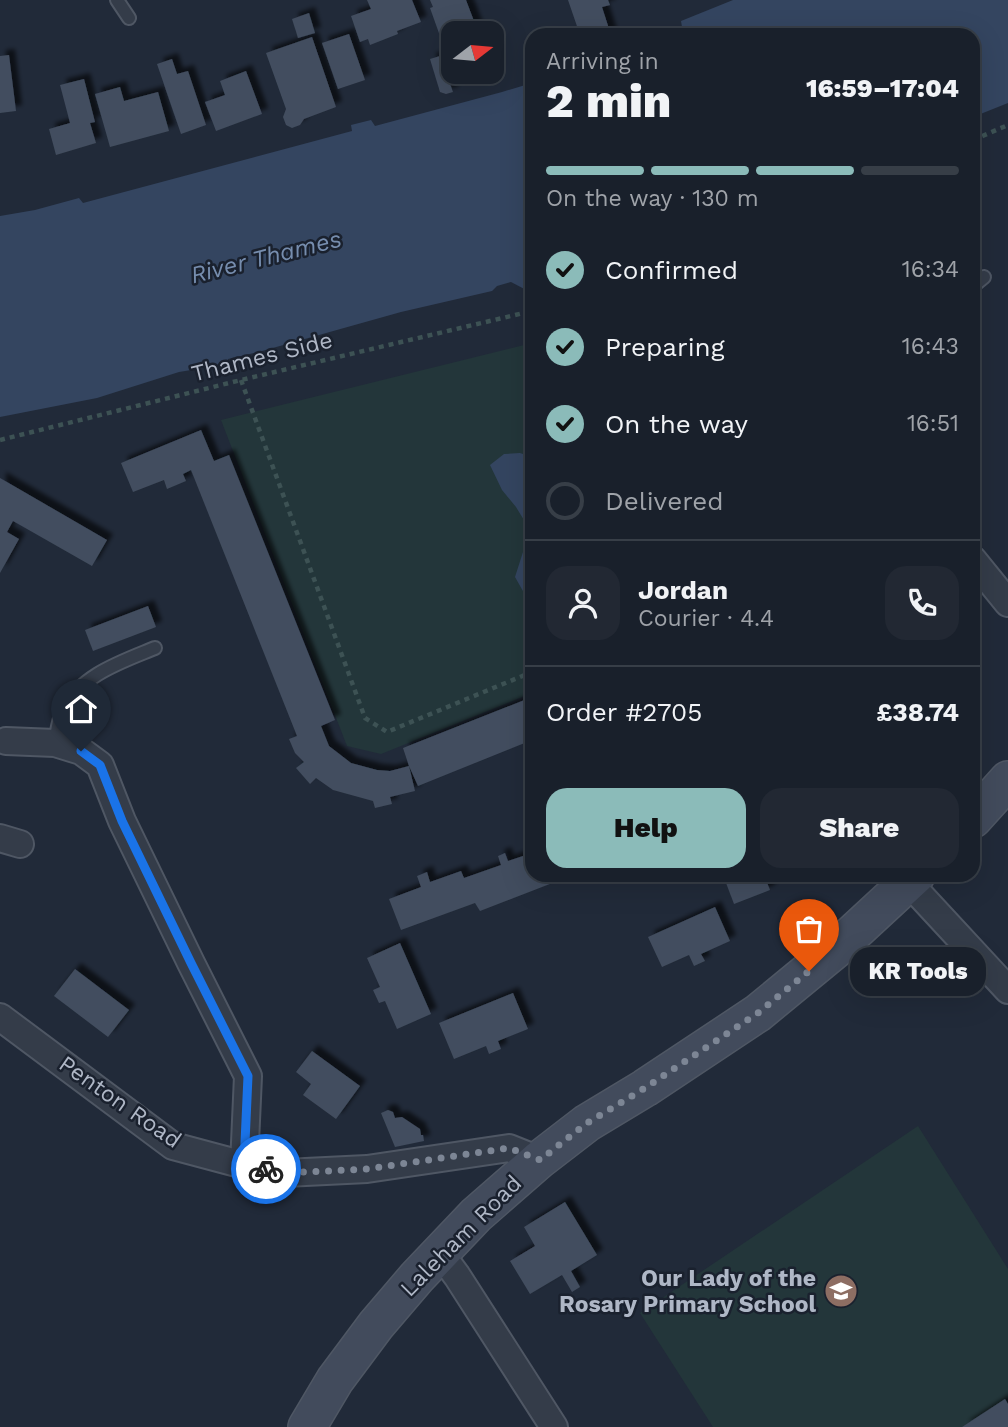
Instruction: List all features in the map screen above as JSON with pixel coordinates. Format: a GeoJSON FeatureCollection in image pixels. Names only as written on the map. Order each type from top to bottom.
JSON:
{"type":"FeatureCollection","features":[{"type":"Feature","properties":{"kind":"main road"},"geometry":{"type":"LineString","coordinates":[[980,811],[1008,780]]}},
{"type":"Feature","properties":{"kind":"main road","name":"Laleham Road"},"geometry":{"type":"LineString","coordinates":[[307,1427],[335,1380],[376,1325],[477,1215],[587,1123],[758,1013],[837,948],[909,882]]}},
{"type":"Feature","properties":{"kind":"street"},"geometry":{"type":"LineString","coordinates":[[980,569],[1008,603]]}},
{"type":"Feature","properties":{"kind":"street"},"geometry":{"type":"LineString","coordinates":[[3,740],[55,743],[81,751],[100,765],[122,821],[248,1076],[244,1165]]}},
{"type":"Feature","properties":{"kind":"street"},"geometry":{"type":"LineString","coordinates":[[915,882],[1008,990]]}},
{"type":"Feature","properties":{"kind":"street","name":"Penton Road"},"geometry":{"type":"LineString","coordinates":[[0,1017],[173,1146],[244,1165],[285,1173],[367,1169],[509,1148],[540,1160]]}},
{"type":"Feature","properties":{"kind":"street"},"geometry":{"type":"LineString","coordinates":[[440,1253],[554,1427]]}},
{"type":"Feature","properties":{"kind":"lane"},"geometry":{"type":"LineString","coordinates":[[117,0],[129,18]]}},
{"type":"Feature","properties":{"kind":"lane"},"geometry":{"type":"LineString","coordinates":[[980,280],[984,277]]}},
{"type":"Feature","properties":{"kind":"lane"},"geometry":{"type":"LineString","coordinates":[[55,743],[61,713],[72,696],[91,678],[117,663],[155,648]]}},
{"type":"Feature","properties":{"kind":"path"},"geometry":{"type":"LineString","coordinates":[[980,137],[1008,125]]}},
{"type":"Feature","properties":{"kind":"path","name":"Thames Side"},"geometry":{"type":"LineString","coordinates":[[0,440],[525,313]]}},
{"type":"Feature","properties":{"kind":"path"},"geometry":{"type":"LineString","coordinates":[[241,380],[365,718],[387,732],[525,675]]}},
{"type":"Feature","properties":{"kind":"green space"},"geometry":{"type":"Polygon","coordinates":[[[525,345],[525,696],[381,754],[347,746],[221,420],[525,345]]]}},
{"type":"Feature","properties":{"kind":"green space","name":"Our Lady of the Rosary Primary School"},"geometry":{"type":"Polygon","coordinates":[[[918,1126],[1008,1269],[1008,1398],[962,1427],[713,1427],[640,1313],[918,1126]]]}},
{"type":"Feature","properties":{"kind":"water"},"geometry":{"type":"Polygon","coordinates":[[[733,0],[1008,0],[1008,103],[980,114],[980,28],[680,28],[682,27],[681,21],[733,0]]]}},
{"type":"Feature","properties":{"kind":"water","name":"River Thames"},"geometry":{"type":"Polygon","coordinates":[[[525,85],[525,289],[511,282],[497,286],[492,291],[401,312],[228,359],[228,364],[179,372],[97,398],[0,417],[0,216],[79,198],[83,203],[352,131],[351,125],[371,120],[375,126],[525,85]]]}},
{"type":"Feature","properties":{"kind":"water"},"geometry":{"type":"Polygon","coordinates":[[[504,454],[525,455],[525,522],[502,490],[490,465],[504,454]]]}},
{"type":"Feature","properties":{"kind":"water"},"geometry":{"type":"Polygon","coordinates":[[[525,546],[525,595],[515,577],[525,546]]]}},
{"type":"Feature","properties":{"kind":"building"},"geometry":{"type":"Polygon","coordinates":[[[367,0],[412,0],[421,22],[370,45],[368,39],[360,42],[351,16],[371,9],[367,0]]]}},
{"type":"Feature","properties":{"kind":"building"},"geometry":{"type":"Polygon","coordinates":[[[430,0],[466,0],[474,21],[441,21],[440,36],[430,8],[433,7],[430,0]]]}},
{"type":"Feature","properties":{"kind":"building"},"geometry":{"type":"Polygon","coordinates":[[[568,0],[608,0],[610,5],[602,7],[609,28],[578,28],[568,0]]]}},
{"type":"Feature","properties":{"kind":"building"},"geometry":{"type":"Polygon","coordinates":[[[309,13],[315,33],[298,38],[292,19],[309,13]]]}},
{"type":"Feature","properties":{"kind":"building"},"geometry":{"type":"Polygon","coordinates":[[[349,34],[365,80],[338,89],[322,43],[349,34]]]}},
{"type":"Feature","properties":{"kind":"building"},"geometry":{"type":"Polygon","coordinates":[[[312,37],[336,107],[304,119],[300,125],[292,128],[286,125],[283,117],[286,109],[266,53],[312,37]]]}},
{"type":"Feature","properties":{"kind":"building"},"geometry":{"type":"Polygon","coordinates":[[[9,55],[16,111],[0,113],[0,56],[9,55]]]}},
{"type":"Feature","properties":{"kind":"building"},"geometry":{"type":"Polygon","coordinates":[[[440,56],[441,84],[450,84],[453,92],[440,92],[430,59],[440,56]]]}},
{"type":"Feature","properties":{"kind":"building"},"geometry":{"type":"Polygon","coordinates":[[[172,59],[177,74],[188,71],[206,125],[181,134],[157,64],[172,59]]]}},
{"type":"Feature","properties":{"kind":"building"},"geometry":{"type":"Polygon","coordinates":[[[246,71],[262,114],[216,131],[205,102],[225,95],[220,81],[246,71]]]}},
{"type":"Feature","properties":{"kind":"building"},"geometry":{"type":"Polygon","coordinates":[[[84,79],[95,122],[90,123],[96,143],[56,155],[49,129],[70,123],[60,85],[84,79]]]}},
{"type":"Feature","properties":{"kind":"building"},"geometry":{"type":"Polygon","coordinates":[[[120,87],[124,101],[158,92],[169,131],[110,147],[95,94],[120,87]]]}},
{"type":"Feature","properties":{"kind":"building"},"geometry":{"type":"Polygon","coordinates":[[[201,430],[214,461],[229,455],[335,720],[321,726],[329,746],[351,763],[377,770],[390,771],[409,766],[415,791],[390,797],[392,804],[375,808],[373,801],[333,790],[316,778],[310,784],[296,768],[304,762],[295,753],[289,739],[297,736],[191,470],[183,474],[186,481],[167,489],[164,480],[133,492],[121,463],[201,430]]]}},
{"type":"Feature","properties":{"kind":"building"},"geometry":{"type":"Polygon","coordinates":[[[0,478],[107,540],[92,566],[13,521],[7,532],[19,539],[0,573],[0,478]]]}},
{"type":"Feature","properties":{"kind":"building"},"geometry":{"type":"Polygon","coordinates":[[[148,606],[156,627],[93,651],[85,630],[148,606]]]}},
{"type":"Feature","properties":{"kind":"building"},"geometry":{"type":"Polygon","coordinates":[[[525,700],[525,743],[418,786],[403,748],[525,700]]]}},
{"type":"Feature","properties":{"kind":"building"},"geometry":{"type":"Polygon","coordinates":[[[505,853],[508,861],[525,855],[525,882],[555,882],[480,911],[475,903],[401,930],[389,899],[421,887],[417,876],[427,872],[430,882],[461,871],[464,878],[501,865],[498,856],[505,853]]]}},
{"type":"Feature","properties":{"kind":"building"},"geometry":{"type":"Polygon","coordinates":[[[726,882],[767,882],[770,890],[734,904],[726,882]]]}},
{"type":"Feature","properties":{"kind":"building"},"geometry":{"type":"Polygon","coordinates":[[[715,907],[730,941],[701,954],[705,961],[694,966],[689,955],[662,967],[648,937],[715,907]]]}},
{"type":"Feature","properties":{"kind":"building"},"geometry":{"type":"Polygon","coordinates":[[[400,943],[431,1014],[397,1029],[385,1001],[379,1003],[373,990],[380,987],[367,958],[400,943]]]}},
{"type":"Feature","properties":{"kind":"building"},"geometry":{"type":"Polygon","coordinates":[[[75,969],[129,1010],[108,1037],[54,996],[75,969]]]}},
{"type":"Feature","properties":{"kind":"building"},"geometry":{"type":"Polygon","coordinates":[[[513,993],[528,1029],[498,1041],[501,1049],[489,1054],[486,1046],[454,1059],[439,1023],[513,993]]]}},
{"type":"Feature","properties":{"kind":"building"},"geometry":{"type":"Polygon","coordinates":[[[312,1051],[360,1086],[336,1119],[303,1095],[311,1084],[296,1072],[312,1051]]]}},
{"type":"Feature","properties":{"kind":"building"},"geometry":{"type":"Polygon","coordinates":[[[388,1110],[393,1112],[395,1118],[402,1117],[420,1129],[424,1141],[395,1147],[381,1113],[388,1110]]]}},
{"type":"Feature","properties":{"kind":"building"},"geometry":{"type":"Polygon","coordinates":[[[565,1202],[597,1255],[571,1271],[580,1287],[572,1292],[562,1275],[530,1294],[510,1261],[535,1246],[524,1227],[565,1202]]]}},
{"type":"Feature","properties":{"kind":"building"},"geometry":{"type":"Polygon","coordinates":[[[1005,1399],[1008,1404],[1008,1427],[962,1427],[1005,1399]]]}},
{"type":"Feature","properties":{"kind":"way so far"},"geometry":{"type":"LineString","coordinates":[[266,1169],[285,1173],[367,1169],[509,1148],[540,1160],[587,1123],[758,1013],[809,971]]}},
{"type":"Feature","properties":{"kind":"place","name":"KR Tools"},"geometry":{"type":"Point","coordinates":[809,971]}},
{"type":"Feature","properties":{"kind":"place","name":"Our Lady of the Rosary Primary School"},"geometry":{"type":"Point","coordinates":[841,1291]}},
{"type":"Feature","properties":{"kind":"route"},"geometry":{"type":"LineString","coordinates":[[81,751],[100,765],[122,821],[248,1076],[244,1165],[266,1169]]}}]}
